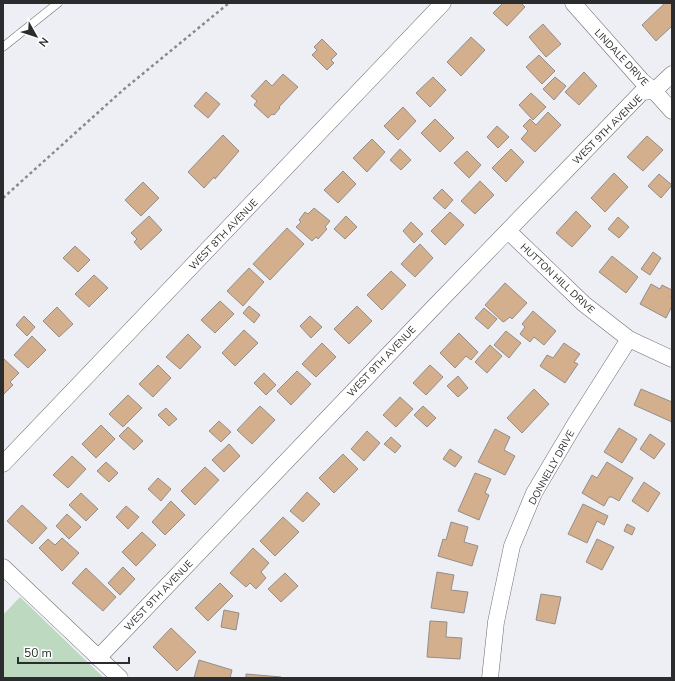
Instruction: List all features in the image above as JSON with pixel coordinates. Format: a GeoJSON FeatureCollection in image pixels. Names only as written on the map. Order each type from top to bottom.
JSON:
{"type":"FeatureCollection","features":[{"type":"Feature","properties":{"kind":"street","name":"WEST 8TH AVENUE"},"geometry":{"type":"LineString","coordinates":[[3,464],[443,3]]}},
{"type":"Feature","properties":{"kind":"street","name":"LINDALE DRIVE"},"geometry":{"type":"LineString","coordinates":[[573,3],[642,81],[654,91],[672,111]]}},
{"type":"Feature","properties":{"kind":"street","name":"WEST 9TH AVENUE"},"geometry":{"type":"LineString","coordinates":[[98,658],[426,314],[642,92],[654,91],[672,74]]}},
{"type":"Feature","properties":{"kind":"street","name":"HUTTON HILL DRIVE"},"geometry":{"type":"LineString","coordinates":[[508,231],[584,304],[629,339],[672,359]]}},
{"type":"Feature","properties":{"kind":"street","name":"DONNELLY DRIVE"},"geometry":{"type":"LineString","coordinates":[[490,678],[496,622],[512,546],[538,487],[575,424],[629,339]]}},
{"type":"Feature","properties":{"kind":"street"},"geometry":{"type":"LineString","coordinates":[[3,567],[120,678]]}},
{"type":"Feature","properties":{"kind":"lane"},"geometry":{"type":"LineString","coordinates":[[3,47],[58,3]]}},
{"type":"Feature","properties":{"kind":"path"},"geometry":{"type":"LineString","coordinates":[[3,198],[123,90],[229,3]]}},
{"type":"Feature","properties":{"kind":"green space"},"geometry":{"type":"Polygon","coordinates":[[[20,597],[104,678],[3,678],[3,615],[20,597]]]}},
{"type":"Feature","properties":{"kind":"building"},"geometry":{"type":"Polygon","coordinates":[[[503,3],[521,3],[525,7],[507,26],[493,13],[503,3]]]}},
{"type":"Feature","properties":{"kind":"building"},"geometry":{"type":"Polygon","coordinates":[[[665,3],[672,3],[672,26],[656,41],[642,25],[665,3]]]}},
{"type":"Feature","properties":{"kind":"building"},"geometry":{"type":"Polygon","coordinates":[[[543,24],[561,44],[546,57],[529,37],[543,24]]]}},
{"type":"Feature","properties":{"kind":"building"},"geometry":{"type":"Polygon","coordinates":[[[471,37],[485,50],[461,76],[447,62],[471,37]]]}},
{"type":"Feature","properties":{"kind":"building"},"geometry":{"type":"Polygon","coordinates":[[[322,39],[337,54],[331,60],[334,63],[327,70],[312,55],[317,50],[314,47],[322,39]]]}},
{"type":"Feature","properties":{"kind":"building"},"geometry":{"type":"Polygon","coordinates":[[[539,55],[555,71],[542,84],[526,67],[539,55]]]}},
{"type":"Feature","properties":{"kind":"building"},"geometry":{"type":"Polygon","coordinates":[[[584,72],[597,86],[579,105],[565,92],[584,72]]]}},
{"type":"Feature","properties":{"kind":"building"},"geometry":{"type":"Polygon","coordinates":[[[283,74],[298,87],[279,107],[280,108],[274,115],[272,114],[268,118],[254,105],[257,101],[251,96],[266,80],[272,86],[283,74]]]}},
{"type":"Feature","properties":{"kind":"building"},"geometry":{"type":"Polygon","coordinates":[[[433,77],[446,90],[430,107],[416,93],[433,77]]]}},
{"type":"Feature","properties":{"kind":"building"},"geometry":{"type":"Polygon","coordinates":[[[555,77],[566,86],[554,100],[543,89],[555,77]]]}},
{"type":"Feature","properties":{"kind":"building"},"geometry":{"type":"Polygon","coordinates":[[[206,92],[220,104],[208,118],[194,106],[206,92]]]}},
{"type":"Feature","properties":{"kind":"building"},"geometry":{"type":"Polygon","coordinates":[[[531,93],[546,107],[533,120],[519,105],[531,93]]]}},
{"type":"Feature","properties":{"kind":"building"},"geometry":{"type":"Polygon","coordinates":[[[403,107],[416,121],[398,140],[384,126],[403,107]]]}},
{"type":"Feature","properties":{"kind":"building"},"geometry":{"type":"Polygon","coordinates":[[[548,112],[561,125],[535,152],[521,139],[528,131],[523,126],[530,119],[536,125],[548,112]]]}},
{"type":"Feature","properties":{"kind":"building"},"geometry":{"type":"Polygon","coordinates":[[[435,119],[454,138],[440,152],[421,133],[435,119]]]}},
{"type":"Feature","properties":{"kind":"building"},"geometry":{"type":"Polygon","coordinates":[[[497,126],[509,137],[498,148],[487,137],[497,126]]]}},
{"type":"Feature","properties":{"kind":"building"},"geometry":{"type":"Polygon","coordinates":[[[223,135],[239,151],[215,179],[214,177],[204,188],[188,172],[223,135]]]}},
{"type":"Feature","properties":{"kind":"building"},"geometry":{"type":"Polygon","coordinates":[[[647,136],[663,150],[643,171],[627,157],[647,136]]]}},
{"type":"Feature","properties":{"kind":"building"},"geometry":{"type":"Polygon","coordinates":[[[372,139],[385,152],[367,172],[353,158],[372,139]]]}},
{"type":"Feature","properties":{"kind":"building"},"geometry":{"type":"Polygon","coordinates":[[[400,149],[411,160],[401,170],[390,160],[400,149]]]}},
{"type":"Feature","properties":{"kind":"building"},"geometry":{"type":"Polygon","coordinates":[[[511,149],[524,162],[506,182],[492,168],[511,149]]]}},
{"type":"Feature","properties":{"kind":"building"},"geometry":{"type":"Polygon","coordinates":[[[467,151],[481,165],[469,178],[454,163],[467,151]]]}},
{"type":"Feature","properties":{"kind":"building"},"geometry":{"type":"Polygon","coordinates":[[[343,171],[356,184],[338,203],[324,190],[343,171]]]}},
{"type":"Feature","properties":{"kind":"building"},"geometry":{"type":"Polygon","coordinates":[[[614,173],[628,187],[605,212],[591,198],[614,173]]]}},
{"type":"Feature","properties":{"kind":"building"},"geometry":{"type":"Polygon","coordinates":[[[659,174],[672,185],[661,198],[648,186],[659,174]]]}},
{"type":"Feature","properties":{"kind":"building"},"geometry":{"type":"Polygon","coordinates":[[[480,181],[494,195],[475,214],[461,201],[480,181]]]}},
{"type":"Feature","properties":{"kind":"building"},"geometry":{"type":"Polygon","coordinates":[[[143,182],[159,198],[141,216],[125,200],[143,182]]]}},
{"type":"Feature","properties":{"kind":"building"},"geometry":{"type":"Polygon","coordinates":[[[442,189],[453,200],[445,209],[433,198],[442,189]]]}},
{"type":"Feature","properties":{"kind":"building"},"geometry":{"type":"Polygon","coordinates":[[[314,208],[330,221],[325,227],[327,229],[318,239],[316,237],[312,241],[296,227],[301,222],[299,220],[305,212],[308,214],[314,208]]]}},
{"type":"Feature","properties":{"kind":"building"},"geometry":{"type":"Polygon","coordinates":[[[576,211],[591,226],[572,247],[556,233],[576,211]]]}},
{"type":"Feature","properties":{"kind":"building"},"geometry":{"type":"Polygon","coordinates":[[[450,212],[464,225],[445,245],[431,231],[450,212]]]}},
{"type":"Feature","properties":{"kind":"building"},"geometry":{"type":"Polygon","coordinates":[[[149,216],[162,230],[141,250],[134,242],[137,239],[131,233],[149,216]]]}},
{"type":"Feature","properties":{"kind":"building"},"geometry":{"type":"Polygon","coordinates":[[[346,216],[357,227],[345,239],[334,229],[346,216]]]}},
{"type":"Feature","properties":{"kind":"building"},"geometry":{"type":"Polygon","coordinates":[[[618,217],[629,227],[619,238],[608,229],[618,217]]]}},
{"type":"Feature","properties":{"kind":"building"},"geometry":{"type":"Polygon","coordinates":[[[411,222],[423,234],[414,243],[403,231],[411,222]]]}},
{"type":"Feature","properties":{"kind":"building"},"geometry":{"type":"Polygon","coordinates":[[[287,228],[304,244],[270,280],[253,264],[287,228]]]}},
{"type":"Feature","properties":{"kind":"building"},"geometry":{"type":"Polygon","coordinates":[[[420,244],[433,258],[415,277],[401,264],[420,244]]]}},
{"type":"Feature","properties":{"kind":"building"},"geometry":{"type":"Polygon","coordinates":[[[75,246],[90,260],[78,272],[63,258],[75,246]]]}},
{"type":"Feature","properties":{"kind":"building"},"geometry":{"type":"Polygon","coordinates":[[[653,252],[661,258],[650,275],[641,269],[653,252]]]}},
{"type":"Feature","properties":{"kind":"building"},"geometry":{"type":"Polygon","coordinates":[[[612,256],[638,277],[626,293],[599,272],[612,256]]]}},
{"type":"Feature","properties":{"kind":"building"},"geometry":{"type":"Polygon","coordinates":[[[249,268],[264,282],[243,306],[227,291],[249,268]]]}},
{"type":"Feature","properties":{"kind":"building"},"geometry":{"type":"Polygon","coordinates":[[[391,271],[406,285],[382,310],[367,295],[391,271]]]}},
{"type":"Feature","properties":{"kind":"building"},"geometry":{"type":"Polygon","coordinates":[[[94,275],[108,288],[89,307],[75,294],[94,275]]]}},
{"type":"Feature","properties":{"kind":"building"},"geometry":{"type":"Polygon","coordinates":[[[505,283],[527,303],[512,319],[510,317],[503,322],[485,305],[505,283]]]}},
{"type":"Feature","properties":{"kind":"building"},"geometry":{"type":"Polygon","coordinates":[[[651,284],[660,289],[662,285],[672,290],[672,306],[666,318],[640,304],[651,284]]]}},
{"type":"Feature","properties":{"kind":"building"},"geometry":{"type":"Polygon","coordinates":[[[220,301],[234,314],[215,333],[201,320],[220,301]]]}},
{"type":"Feature","properties":{"kind":"building"},"geometry":{"type":"Polygon","coordinates":[[[249,306],[260,315],[254,323],[243,313],[249,306]]]}},
{"type":"Feature","properties":{"kind":"building"},"geometry":{"type":"Polygon","coordinates":[[[357,306],[372,321],[349,344],[334,329],[357,306]]]}},
{"type":"Feature","properties":{"kind":"building"},"geometry":{"type":"Polygon","coordinates":[[[57,307],[73,324],[59,337],[43,321],[57,307]]]}},
{"type":"Feature","properties":{"kind":"building"},"geometry":{"type":"Polygon","coordinates":[[[484,308],[497,319],[488,329],[475,318],[484,308]]]}},
{"type":"Feature","properties":{"kind":"building"},"geometry":{"type":"Polygon","coordinates":[[[533,311],[556,331],[544,345],[534,337],[530,342],[520,334],[525,327],[522,324],[533,311]]]}},
{"type":"Feature","properties":{"kind":"building"},"geometry":{"type":"Polygon","coordinates":[[[24,316],[35,327],[27,336],[16,325],[24,316]]]}},
{"type":"Feature","properties":{"kind":"building"},"geometry":{"type":"Polygon","coordinates":[[[310,316],[322,327],[311,338],[300,326],[310,316]]]}},
{"type":"Feature","properties":{"kind":"building"},"geometry":{"type":"Polygon","coordinates":[[[244,330],[258,343],[235,366],[222,353],[244,330]]]}},
{"type":"Feature","properties":{"kind":"building"},"geometry":{"type":"Polygon","coordinates":[[[506,331],[521,343],[509,358],[494,345],[506,331]]]}},
{"type":"Feature","properties":{"kind":"building"},"geometry":{"type":"Polygon","coordinates":[[[459,333],[478,352],[471,360],[466,356],[455,368],[440,353],[459,333]]]}},
{"type":"Feature","properties":{"kind":"building"},"geometry":{"type":"Polygon","coordinates":[[[188,334],[201,347],[180,369],[166,357],[188,334]]]}},
{"type":"Feature","properties":{"kind":"building"},"geometry":{"type":"Polygon","coordinates":[[[32,336],[46,350],[28,368],[14,355],[32,336]]]}},
{"type":"Feature","properties":{"kind":"building"},"geometry":{"type":"Polygon","coordinates":[[[322,343],[336,357],[316,377],[302,364],[322,343]]]}},
{"type":"Feature","properties":{"kind":"building"},"geometry":{"type":"Polygon","coordinates":[[[564,343],[580,354],[574,362],[578,364],[565,383],[540,366],[547,355],[553,358],[564,343]]]}},
{"type":"Feature","properties":{"kind":"building"},"geometry":{"type":"Polygon","coordinates":[[[490,345],[502,356],[487,373],[475,362],[490,345]]]}},
{"type":"Feature","properties":{"kind":"building"},"geometry":{"type":"Polygon","coordinates":[[[3,358],[19,373],[10,382],[13,385],[3,395],[3,358]]]}},
{"type":"Feature","properties":{"kind":"building"},"geometry":{"type":"Polygon","coordinates":[[[158,365],[171,378],[153,397],[139,384],[158,365]]]}},
{"type":"Feature","properties":{"kind":"building"},"geometry":{"type":"Polygon","coordinates":[[[430,365],[443,377],[426,395],[413,383],[430,365]]]}},
{"type":"Feature","properties":{"kind":"building"},"geometry":{"type":"Polygon","coordinates":[[[297,371],[311,384],[291,405],[277,391],[297,371]]]}},
{"type":"Feature","properties":{"kind":"building"},"geometry":{"type":"Polygon","coordinates":[[[264,373],[276,385],[266,395],[254,383],[264,373]]]}},
{"type":"Feature","properties":{"kind":"building"},"geometry":{"type":"Polygon","coordinates":[[[458,376],[468,388],[458,397],[447,386],[458,376]]]}},
{"type":"Feature","properties":{"kind":"building"},"geometry":{"type":"Polygon","coordinates":[[[534,389],[549,404],[522,433],[507,418],[534,389]]]}},
{"type":"Feature","properties":{"kind":"building"},"geometry":{"type":"Polygon","coordinates":[[[641,389],[672,402],[672,422],[634,405],[641,389]]]}},
{"type":"Feature","properties":{"kind":"building"},"geometry":{"type":"Polygon","coordinates":[[[128,395],[142,408],[123,427],[109,414],[128,395]]]}},
{"type":"Feature","properties":{"kind":"building"},"geometry":{"type":"Polygon","coordinates":[[[400,397],[413,409],[396,427],[383,415],[400,397]]]}},
{"type":"Feature","properties":{"kind":"building"},"geometry":{"type":"Polygon","coordinates":[[[260,406],[275,420],[252,444],[237,430],[260,406]]]}},
{"type":"Feature","properties":{"kind":"building"},"geometry":{"type":"Polygon","coordinates":[[[423,406],[436,418],[427,427],[414,415],[423,406]]]}},
{"type":"Feature","properties":{"kind":"building"},"geometry":{"type":"Polygon","coordinates":[[[166,408],[177,419],[169,426],[158,415],[166,408]]]}},
{"type":"Feature","properties":{"kind":"building"},"geometry":{"type":"Polygon","coordinates":[[[219,421],[231,432],[221,442],[209,431],[219,421]]]}},
{"type":"Feature","properties":{"kind":"building"},"geometry":{"type":"Polygon","coordinates":[[[101,425],[115,439],[96,458],[82,444],[101,425]]]}},
{"type":"Feature","properties":{"kind":"building"},"geometry":{"type":"Polygon","coordinates":[[[128,427],[143,441],[134,450],[119,436],[128,427]]]}},
{"type":"Feature","properties":{"kind":"building"},"geometry":{"type":"Polygon","coordinates":[[[619,428],[637,439],[622,463],[604,452],[619,428]]]}},
{"type":"Feature","properties":{"kind":"building"},"geometry":{"type":"Polygon","coordinates":[[[495,429],[510,437],[504,450],[515,456],[505,475],[478,462],[495,429]]]}},
{"type":"Feature","properties":{"kind":"building"},"geometry":{"type":"Polygon","coordinates":[[[367,431],[380,443],[364,461],[351,449],[367,431]]]}},
{"type":"Feature","properties":{"kind":"building"},"geometry":{"type":"Polygon","coordinates":[[[650,434],[665,444],[654,459],[640,449],[650,434]]]}},
{"type":"Feature","properties":{"kind":"building"},"geometry":{"type":"Polygon","coordinates":[[[391,437],[401,446],[395,453],[384,444],[391,437]]]}},
{"type":"Feature","properties":{"kind":"building"},"geometry":{"type":"Polygon","coordinates":[[[229,444],[240,456],[224,472],[212,460],[229,444]]]}},
{"type":"Feature","properties":{"kind":"building"},"geometry":{"type":"Polygon","coordinates":[[[450,449],[462,457],[455,467],[443,459],[450,449]]]}},
{"type":"Feature","properties":{"kind":"building"},"geometry":{"type":"Polygon","coordinates":[[[343,454],[358,469],[334,493],[319,478],[343,454]]]}},
{"type":"Feature","properties":{"kind":"building"},"geometry":{"type":"Polygon","coordinates":[[[72,456],[86,469],[68,488],[53,475],[72,456]]]}},
{"type":"Feature","properties":{"kind":"building"},"geometry":{"type":"Polygon","coordinates":[[[106,462],[118,473],[109,482],[97,471],[106,462]]]}},
{"type":"Feature","properties":{"kind":"building"},"geometry":{"type":"Polygon","coordinates":[[[607,462],[633,478],[619,501],[609,497],[604,506],[582,493],[592,475],[597,478],[607,462]]]}},
{"type":"Feature","properties":{"kind":"building"},"geometry":{"type":"Polygon","coordinates":[[[205,467],[219,480],[195,505],[181,491],[205,467]]]}},
{"type":"Feature","properties":{"kind":"building"},"geometry":{"type":"Polygon","coordinates":[[[475,473],[491,479],[485,493],[489,495],[479,520],[458,511],[475,473]]]}},
{"type":"Feature","properties":{"kind":"building"},"geometry":{"type":"Polygon","coordinates":[[[158,478],[171,489],[161,501],[148,489],[158,478]]]}},
{"type":"Feature","properties":{"kind":"building"},"geometry":{"type":"Polygon","coordinates":[[[644,482],[660,493],[648,512],[632,501],[644,482]]]}},
{"type":"Feature","properties":{"kind":"building"},"geometry":{"type":"Polygon","coordinates":[[[307,492],[320,504],[303,522],[290,511],[307,492]]]}},
{"type":"Feature","properties":{"kind":"building"},"geometry":{"type":"Polygon","coordinates":[[[81,493],[98,509],[86,521],[69,505],[81,493]]]}},
{"type":"Feature","properties":{"kind":"building"},"geometry":{"type":"Polygon","coordinates":[[[171,501],[185,515],[165,535],[152,522],[171,501]]]}},
{"type":"Feature","properties":{"kind":"building"},"geometry":{"type":"Polygon","coordinates":[[[583,504],[608,516],[604,525],[597,521],[587,543],[568,534],[583,504]]]}},
{"type":"Feature","properties":{"kind":"building"},"geometry":{"type":"Polygon","coordinates":[[[22,505],[47,528],[32,544],[7,521],[22,505]]]}},
{"type":"Feature","properties":{"kind":"building"},"geometry":{"type":"Polygon","coordinates":[[[126,506],[139,517],[128,529],[116,517],[126,506]]]}},
{"type":"Feature","properties":{"kind":"building"},"geometry":{"type":"Polygon","coordinates":[[[67,514],[81,527],[69,539],[56,526],[67,514]]]}},
{"type":"Feature","properties":{"kind":"building"},"geometry":{"type":"Polygon","coordinates":[[[283,517],[299,532],[275,556],[260,541],[283,517]]]}},
{"type":"Feature","properties":{"kind":"building"},"geometry":{"type":"Polygon","coordinates":[[[451,522],[468,527],[464,542],[478,546],[472,566],[438,556],[443,539],[446,540],[451,522]]]}},
{"type":"Feature","properties":{"kind":"building"},"geometry":{"type":"Polygon","coordinates":[[[627,524],[635,528],[632,535],[624,531],[627,524]]]}},
{"type":"Feature","properties":{"kind":"building"},"geometry":{"type":"Polygon","coordinates":[[[142,532],[156,545],[136,566],[122,552],[142,532]]]}},
{"type":"Feature","properties":{"kind":"building"},"geometry":{"type":"Polygon","coordinates":[[[62,538],[79,553],[62,571],[39,548],[48,539],[55,545],[62,538]]]}},
{"type":"Feature","properties":{"kind":"building"},"geometry":{"type":"Polygon","coordinates":[[[597,539],[614,547],[602,570],[586,562],[597,539]]]}},
{"type":"Feature","properties":{"kind":"building"},"geometry":{"type":"Polygon","coordinates":[[[253,548],[269,563],[261,572],[266,578],[256,589],[250,583],[246,587],[230,573],[253,548]]]}},
{"type":"Feature","properties":{"kind":"building"},"geometry":{"type":"Polygon","coordinates":[[[123,567],[135,579],[120,595],[108,583],[123,567]]]}},
{"type":"Feature","properties":{"kind":"building"},"geometry":{"type":"Polygon","coordinates":[[[86,568],[116,597],[103,611],[72,583],[86,568]]]}},
{"type":"Feature","properties":{"kind":"building"},"geometry":{"type":"Polygon","coordinates":[[[437,572],[454,575],[451,590],[468,592],[464,613],[431,608],[437,572]]]}},
{"type":"Feature","properties":{"kind":"building"},"geometry":{"type":"Polygon","coordinates":[[[285,573],[298,586],[281,602],[268,589],[285,573]]]}},
{"type":"Feature","properties":{"kind":"building"},"geometry":{"type":"Polygon","coordinates":[[[220,583],[233,596],[208,621],[195,608],[220,583]]]}},
{"type":"Feature","properties":{"kind":"building"},"geometry":{"type":"Polygon","coordinates":[[[541,594],[561,597],[555,624],[536,620],[541,594]]]}},
{"type":"Feature","properties":{"kind":"building"},"geometry":{"type":"Polygon","coordinates":[[[224,610],[239,613],[236,630],[221,627],[224,610]]]}},
{"type":"Feature","properties":{"kind":"building"},"geometry":{"type":"Polygon","coordinates":[[[430,621],[447,622],[446,637],[462,638],[460,659],[427,657],[430,621]]]}},
{"type":"Feature","properties":{"kind":"building"},"geometry":{"type":"Polygon","coordinates":[[[171,628],[196,652],[177,671],[153,647],[171,628]]]}},
{"type":"Feature","properties":{"kind":"building"},"geometry":{"type":"Polygon","coordinates":[[[199,660],[232,670],[230,678],[194,678],[199,660]]]}},
{"type":"Feature","properties":{"kind":"building"},"geometry":{"type":"Polygon","coordinates":[[[246,674],[281,677],[281,678],[246,678],[246,674]]]}}]}
